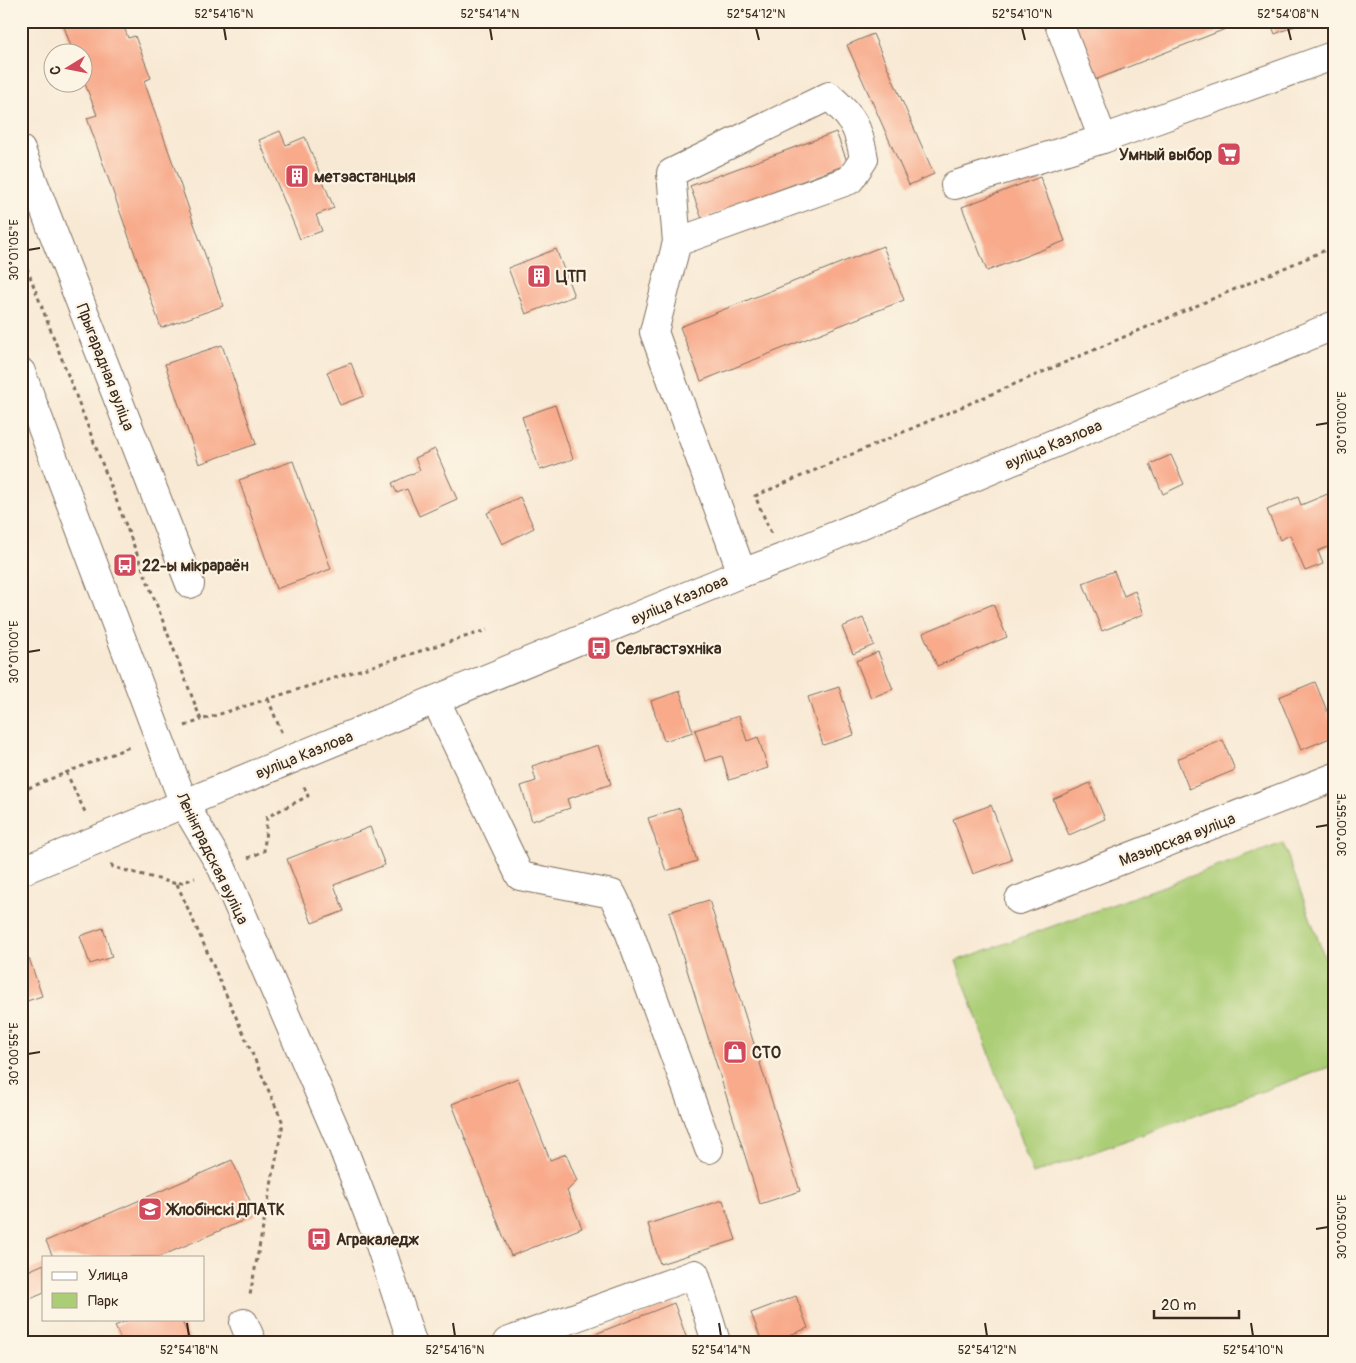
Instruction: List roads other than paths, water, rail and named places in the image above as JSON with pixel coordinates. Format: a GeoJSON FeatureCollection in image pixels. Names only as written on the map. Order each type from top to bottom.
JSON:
{"type":"FeatureCollection","features":[{"type":"Feature","properties":{"kind":"main road"},"geometry":{"type":"LineString","coordinates":[[1058,21],[1103,139]]}},
{"type":"Feature","properties":{"kind":"main road"},"geometry":{"type":"LineString","coordinates":[[955,185],[1103,139],[1335,54]]}},
{"type":"Feature","properties":{"kind":"main road"},"geometry":{"type":"LineString","coordinates":[[677,242],[850,180],[864,159],[860,134],[848,113],[829,96],[671,173],[677,242],[654,332],[742,573]]}},
{"type":"Feature","properties":{"kind":"main road","name":"Прыгарадная вуліца"},"geometry":{"type":"LineString","coordinates":[[21,150],[190,584]]}},
{"type":"Feature","properties":{"kind":"main road","name":"вуліца Казлова"},"geometry":{"type":"LineString","coordinates":[[21,871],[782,558],[1335,325]]}},
{"type":"Feature","properties":{"kind":"main road","name":"Ленінградская вуліца"},"geometry":{"type":"LineString","coordinates":[[21,372],[184,804],[222,868],[341,1143],[378,1239],[412,1342]]}},
{"type":"Feature","properties":{"kind":"main road"},"geometry":{"type":"LineString","coordinates":[[436,701],[520,876],[612,894],[626,923],[709,1149]]}},
{"type":"Feature","properties":{"kind":"main road","name":"Мазырская вуліца"},"geometry":{"type":"LineString","coordinates":[[1019,900],[1335,777]]}},
{"type":"Feature","properties":{"kind":"main road"},"geometry":{"type":"LineString","coordinates":[[507,1342],[695,1274],[716,1342]]}},
{"type":"Feature","properties":{"kind":"place","name":"Умный выбор"},"geometry":{"type":"Point","coordinates":[1229,154]}},
{"type":"Feature","properties":{"kind":"place","name":"метэастанцыя"},"geometry":{"type":"Point","coordinates":[297,176]}},
{"type":"Feature","properties":{"kind":"place","name":"ЦТП"},"geometry":{"type":"Point","coordinates":[539,276]}},
{"type":"Feature","properties":{"kind":"place","name":"22-ы мікрараён"},"geometry":{"type":"Point","coordinates":[125,565]}},
{"type":"Feature","properties":{"kind":"place","name":"Сельгастэхніка"},"geometry":{"type":"Point","coordinates":[599,648]}},
{"type":"Feature","properties":{"kind":"place","name":"СТО"},"geometry":{"type":"Point","coordinates":[735,1052]}},
{"type":"Feature","properties":{"kind":"place","name":"Жлобінскі ДПАТК"},"geometry":{"type":"Point","coordinates":[150,1209]}},
{"type":"Feature","properties":{"kind":"place","name":"Агракаледж"},"geometry":{"type":"Point","coordinates":[319,1239]}}]}
